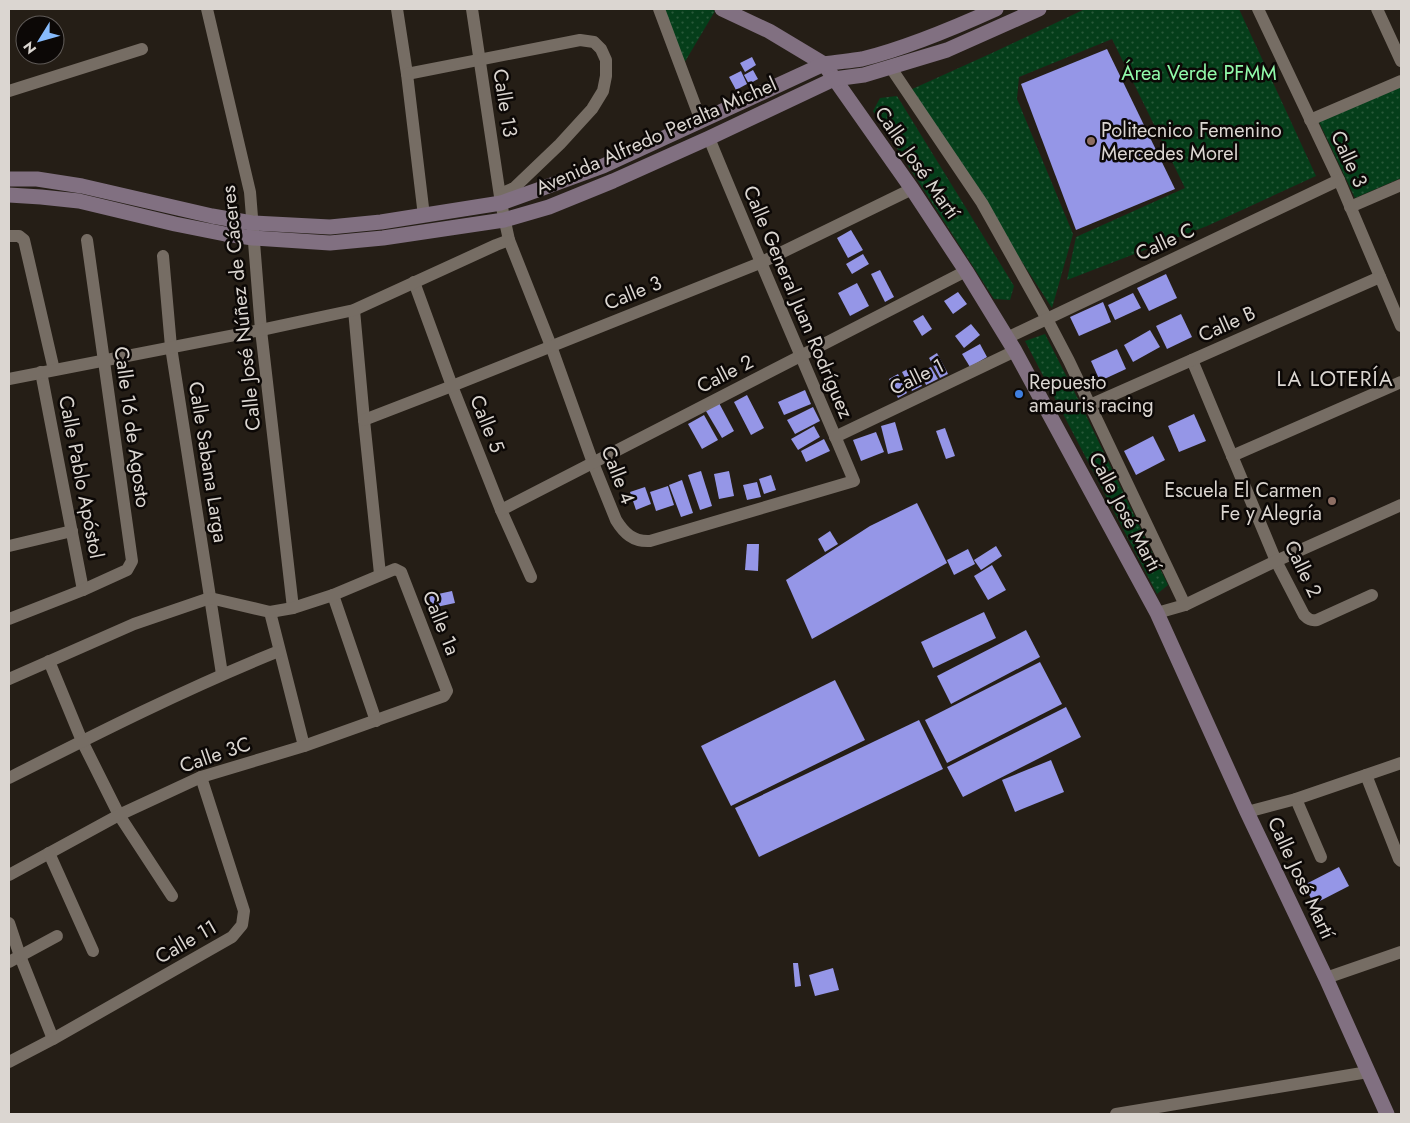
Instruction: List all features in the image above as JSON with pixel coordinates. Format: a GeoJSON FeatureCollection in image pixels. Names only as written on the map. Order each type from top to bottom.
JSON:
{"type":"FeatureCollection","features":[{"type":"Feature","properties":{"kind":"main road","name":"Calle José Martí"},"geometry":{"type":"LineString","coordinates":[[722,9],[769,31],[824,64],[912,189],[1011,344],[1156,613],[1247,812],[1326,978],[1387,1114]]}},
{"type":"Feature","properties":{"kind":"main road","name":"Avenida Alfredo Peralta Michel"},"geometry":{"type":"LineString","coordinates":[[9,179],[37,179],[82,186],[212,216],[252,223],[330,227],[424,216],[500,198],[603,166],[824,64],[860,59],[882,53],[937,34],[996,9]]}},
{"type":"Feature","properties":{"kind":"main road","name":"Avenida Alfredo Peralta Michel"},"geometry":{"type":"LineString","coordinates":[[9,195],[41,196],[79,201],[209,232],[254,238],[330,243],[382,238],[504,220],[550,207],[613,181],[834,79],[864,75],[947,50],[1039,9]]}},
{"type":"Feature","properties":{"kind":"street","name":"Calle José Núñez de Cáceres"},"geometry":{"type":"LineString","coordinates":[[207,9],[250,192],[261,330],[293,608]]}},
{"type":"Feature","properties":{"kind":"street"},"geometry":{"type":"LineString","coordinates":[[397,9],[407,74],[424,216]]}},
{"type":"Feature","properties":{"kind":"street","name":"Calle 13"},"geometry":{"type":"LineString","coordinates":[[472,9],[500,198]]}},
{"type":"Feature","properties":{"kind":"street"},"geometry":{"type":"LineString","coordinates":[[659,9],[701,121]]}},
{"type":"Feature","properties":{"kind":"street","name":"Calle 3"},"geometry":{"type":"LineString","coordinates":[[1258,9],[1339,180],[1401,326]]}},
{"type":"Feature","properties":{"kind":"street"},"geometry":{"type":"LineString","coordinates":[[1377,9],[1401,60]]}},
{"type":"Feature","properties":{"kind":"street"},"geometry":{"type":"LineString","coordinates":[[407,74],[580,40],[594,42],[601,49],[606,60],[606,76],[603,90],[592,109],[560,144],[514,188],[500,198]]}},
{"type":"Feature","properties":{"kind":"street"},"geometry":{"type":"LineString","coordinates":[[9,91],[142,49]]}},
{"type":"Feature","properties":{"kind":"street"},"geometry":{"type":"LineString","coordinates":[[891,68],[982,204],[1047,319],[1185,604]]}},
{"type":"Feature","properties":{"kind":"street"},"geometry":{"type":"LineString","coordinates":[[1310,120],[1401,81]]}},
{"type":"Feature","properties":{"kind":"street","name":"Calle General Juan Rodríguez"},"geometry":{"type":"LineString","coordinates":[[709,138],[760,263],[854,481]]}},
{"type":"Feature","properties":{"kind":"street","name":"Calle C"},"geometry":{"type":"LineString","coordinates":[[1011,344],[1047,319],[1339,180]]}},
{"type":"Feature","properties":{"kind":"street"},"geometry":{"type":"LineString","coordinates":[[1350,207],[1401,185]]}},
{"type":"Feature","properties":{"kind":"street","name":"Calle 3"},"geometry":{"type":"LineString","coordinates":[[364,420],[760,263],[912,189]]}},
{"type":"Feature","properties":{"kind":"street","name":"Calle 4"},"geometry":{"type":"LineString","coordinates":[[500,198],[509,240],[551,346],[593,463],[616,520],[621,528],[633,538],[650,541],[854,481]]}},
{"type":"Feature","properties":{"kind":"street"},"geometry":{"type":"LineString","coordinates":[[14,236],[24,240],[54,370]]}},
{"type":"Feature","properties":{"kind":"street","name":"Calle 16 de Agosto"},"geometry":{"type":"LineString","coordinates":[[9,619],[84,590],[127,570],[132,561],[86,240]]}},
{"type":"Feature","properties":{"kind":"street"},"geometry":{"type":"LineString","coordinates":[[9,377],[261,330],[354,310],[496,244],[509,240]]}},
{"type":"Feature","properties":{"kind":"street","name":"Calle Sabana Larga"},"geometry":{"type":"LineString","coordinates":[[163,256],[171,347],[222,674]]}},
{"type":"Feature","properties":{"kind":"street","name":"Calle 2"},"geometry":{"type":"LineString","coordinates":[[501,510],[966,271]]}},
{"type":"Feature","properties":{"kind":"street","name":"Calle B"},"geometry":{"type":"LineString","coordinates":[[1090,405],[1380,277]]}},
{"type":"Feature","properties":{"kind":"street","name":"Calle 5"},"geometry":{"type":"LineString","coordinates":[[414,282],[452,386],[501,510],[531,577]]}},
{"type":"Feature","properties":{"kind":"street"},"geometry":{"type":"LineString","coordinates":[[9,679],[134,624],[210,598],[270,612],[293,608],[333,595],[380,574],[354,310]]}},
{"type":"Feature","properties":{"kind":"street","name":"Calle 1"},"geometry":{"type":"LineString","coordinates":[[835,437],[1011,344]]}},
{"type":"Feature","properties":{"kind":"street","name":"Calle 2"},"geometry":{"type":"LineString","coordinates":[[1192,360],[1276,561],[1304,615],[1313,621],[1372,595]]}},
{"type":"Feature","properties":{"kind":"street","name":"Calle Pablo Apóstol"},"geometry":{"type":"LineString","coordinates":[[41,372],[84,590]]}},
{"type":"Feature","properties":{"kind":"street"},"geometry":{"type":"LineString","coordinates":[[1232,456],[1401,382]]}},
{"type":"Feature","properties":{"kind":"street"},"geometry":{"type":"LineString","coordinates":[[1156,613],[1185,604],[1401,505]]}},
{"type":"Feature","properties":{"kind":"street"},"geometry":{"type":"LineString","coordinates":[[9,546],[72,531]]}},
{"type":"Feature","properties":{"kind":"street","name":"Calle 1a"},"geometry":{"type":"LineString","coordinates":[[380,574],[393,569],[400,570],[447,689],[444,696]]}},
{"type":"Feature","properties":{"kind":"street"},"geometry":{"type":"LineString","coordinates":[[333,595],[376,721]]}},
{"type":"Feature","properties":{"kind":"street"},"geometry":{"type":"LineString","coordinates":[[270,612],[304,746]]}},
{"type":"Feature","properties":{"kind":"street"},"geometry":{"type":"LineString","coordinates":[[9,778],[222,674],[279,651]]}},
{"type":"Feature","properties":{"kind":"street"},"geometry":{"type":"LineString","coordinates":[[49,662],[82,741],[119,815],[172,896]]}},
{"type":"Feature","properties":{"kind":"street","name":"Calle 3C"},"geometry":{"type":"LineString","coordinates":[[9,875],[119,815],[201,777],[304,746],[444,696]]}},
{"type":"Feature","properties":{"kind":"street"},"geometry":{"type":"LineString","coordinates":[[1247,812],[1296,799],[1401,762]]}},
{"type":"Feature","properties":{"kind":"street"},"geometry":{"type":"LineString","coordinates":[[1366,775],[1401,861]]}},
{"type":"Feature","properties":{"kind":"street","name":"Calle 11"},"geometry":{"type":"LineString","coordinates":[[9,1062],[232,937],[242,925],[244,911],[201,777]]}},
{"type":"Feature","properties":{"kind":"street"},"geometry":{"type":"LineString","coordinates":[[1296,799],[1321,857]]}},
{"type":"Feature","properties":{"kind":"street"},"geometry":{"type":"LineString","coordinates":[[49,853],[93,951]]}},
{"type":"Feature","properties":{"kind":"street"},"geometry":{"type":"LineString","coordinates":[[9,923],[14,959],[53,1039]]}},
{"type":"Feature","properties":{"kind":"street"},"geometry":{"type":"LineString","coordinates":[[14,959],[57,936]]}},
{"type":"Feature","properties":{"kind":"street"},"geometry":{"type":"LineString","coordinates":[[1326,978],[1401,952]]}},
{"type":"Feature","properties":{"kind":"street"},"geometry":{"type":"LineString","coordinates":[[1116,1114],[1368,1072]]}},
{"type":"Feature","properties":{"kind":"green space"},"geometry":{"type":"Polygon","coordinates":[[[665,9],[711,9],[715,11],[683,65],[665,9]]]}},
{"type":"Feature","properties":{"kind":"green space","name":"Área Verde PFMM"},"geometry":{"type":"Polygon","coordinates":[[[1085,9],[1239,9],[1316,176],[1207,226],[1067,280],[1076,237],[1185,188],[1112,39],[1019,77],[1017,99],[1073,234],[1052,308],[910,90],[1085,9]]]}},
{"type":"Feature","properties":{"kind":"green space"},"geometry":{"type":"Polygon","coordinates":[[[1401,87],[1401,178],[1355,198],[1319,122],[1401,87]]]}},
{"type":"Feature","properties":{"kind":"green space"},"geometry":{"type":"Polygon","coordinates":[[[897,96],[1014,286],[1010,300],[994,299],[873,111],[880,98],[897,96]]]}},
{"type":"Feature","properties":{"kind":"green space"},"geometry":{"type":"Polygon","coordinates":[[[1045,334],[1168,585],[1157,594],[1025,341],[1045,334]]]}},
{"type":"Feature","properties":{"kind":"building"},"geometry":{"type":"Polygon","coordinates":[[[1107,49],[1175,189],[1076,230],[1021,84],[1107,49]]]}},
{"type":"Feature","properties":{"kind":"building"},"geometry":{"type":"Polygon","coordinates":[[[752,57],[756,65],[745,72],[740,63],[752,57]]]}},
{"type":"Feature","properties":{"kind":"building"},"geometry":{"type":"Polygon","coordinates":[[[753,70],[758,79],[749,84],[744,75],[753,70]]]}},
{"type":"Feature","properties":{"kind":"building"},"geometry":{"type":"Polygon","coordinates":[[[741,71],[747,84],[736,90],[729,77],[741,71]]]}},
{"type":"Feature","properties":{"kind":"building"},"geometry":{"type":"Polygon","coordinates":[[[851,230],[863,250],[848,258],[837,238],[851,230]]]}},
{"type":"Feature","properties":{"kind":"building"},"geometry":{"type":"Polygon","coordinates":[[[863,254],[869,264],[852,274],[846,264],[863,254]]]}},
{"type":"Feature","properties":{"kind":"building"},"geometry":{"type":"Polygon","coordinates":[[[880,270],[894,297],[885,302],[871,274],[880,270]]]}},
{"type":"Feature","properties":{"kind":"building"},"geometry":{"type":"Polygon","coordinates":[[[1166,274],[1177,298],[1149,311],[1137,288],[1166,274]]]}},
{"type":"Feature","properties":{"kind":"building"},"geometry":{"type":"Polygon","coordinates":[[[857,283],[869,306],[850,316],[838,293],[857,283]]]}},
{"type":"Feature","properties":{"kind":"building"},"geometry":{"type":"Polygon","coordinates":[[[958,292],[967,304],[953,314],[944,301],[958,292]]]}},
{"type":"Feature","properties":{"kind":"building"},"geometry":{"type":"Polygon","coordinates":[[[1133,293],[1141,308],[1115,320],[1108,305],[1133,293]]]}},
{"type":"Feature","properties":{"kind":"building"},"geometry":{"type":"Polygon","coordinates":[[[1103,302],[1111,322],[1079,336],[1070,317],[1103,302]]]}},
{"type":"Feature","properties":{"kind":"building"},"geometry":{"type":"Polygon","coordinates":[[[1181,314],[1192,337],[1167,349],[1156,326],[1181,314]]]}},
{"type":"Feature","properties":{"kind":"building"},"geometry":{"type":"Polygon","coordinates":[[[923,315],[932,329],[922,336],[913,321],[923,315]]]}},
{"type":"Feature","properties":{"kind":"building"},"geometry":{"type":"Polygon","coordinates":[[[971,324],[980,335],[964,348],[955,336],[971,324]]]}},
{"type":"Feature","properties":{"kind":"building"},"geometry":{"type":"Polygon","coordinates":[[[1150,330],[1160,347],[1133,362],[1124,345],[1150,330]]]}},
{"type":"Feature","properties":{"kind":"building"},"geometry":{"type":"Polygon","coordinates":[[[980,344],[987,357],[970,367],[962,354],[980,344]]]}},
{"type":"Feature","properties":{"kind":"building"},"geometry":{"type":"Polygon","coordinates":[[[1117,349],[1126,369],[1100,381],[1091,361],[1117,349]]]}},
{"type":"Feature","properties":{"kind":"building"},"geometry":{"type":"Polygon","coordinates":[[[937,353],[948,374],[940,378],[929,358],[937,353]]]}},
{"type":"Feature","properties":{"kind":"building"},"geometry":{"type":"Polygon","coordinates":[[[912,367],[922,386],[912,391],[902,372],[912,367]]]}},
{"type":"Feature","properties":{"kind":"building"},"geometry":{"type":"Polygon","coordinates":[[[931,367],[938,379],[926,385],[920,372],[931,367]]]}},
{"type":"Feature","properties":{"kind":"building"},"geometry":{"type":"Polygon","coordinates":[[[898,374],[907,393],[898,398],[889,379],[898,374]]]}},
{"type":"Feature","properties":{"kind":"building"},"geometry":{"type":"Polygon","coordinates":[[[805,390],[811,404],[784,415],[778,402],[805,390]]]}},
{"type":"Feature","properties":{"kind":"building"},"geometry":{"type":"Polygon","coordinates":[[[747,395],[764,428],[751,435],[734,402],[747,395]]]}},
{"type":"Feature","properties":{"kind":"building"},"geometry":{"type":"Polygon","coordinates":[[[719,403],[734,431],[722,438],[706,411],[719,403]]]}},
{"type":"Feature","properties":{"kind":"building"},"geometry":{"type":"Polygon","coordinates":[[[813,407],[820,421],[795,434],[787,420],[813,407]]]}},
{"type":"Feature","properties":{"kind":"building"},"geometry":{"type":"Polygon","coordinates":[[[1194,414],[1206,441],[1179,452],[1168,426],[1194,414]]]}},
{"type":"Feature","properties":{"kind":"building"},"geometry":{"type":"Polygon","coordinates":[[[704,415],[718,440],[702,449],[688,424],[704,415]]]}},
{"type":"Feature","properties":{"kind":"building"},"geometry":{"type":"Polygon","coordinates":[[[895,422],[903,450],[888,454],[881,426],[895,422]]]}},
{"type":"Feature","properties":{"kind":"building"},"geometry":{"type":"Polygon","coordinates":[[[814,426],[820,437],[798,450],[791,439],[814,426]]]}},
{"type":"Feature","properties":{"kind":"building"},"geometry":{"type":"Polygon","coordinates":[[[945,428],[955,456],[946,459],[936,431],[945,428]]]}},
{"type":"Feature","properties":{"kind":"building"},"geometry":{"type":"Polygon","coordinates":[[[876,432],[884,452],[861,461],[853,440],[876,432]]]}},
{"type":"Feature","properties":{"kind":"building"},"geometry":{"type":"Polygon","coordinates":[[[1153,436],[1165,460],[1136,475],[1124,451],[1153,436]]]}},
{"type":"Feature","properties":{"kind":"building"},"geometry":{"type":"Polygon","coordinates":[[[824,439],[830,451],[806,462],[801,451],[824,439]]]}},
{"type":"Feature","properties":{"kind":"building"},"geometry":{"type":"Polygon","coordinates":[[[701,471],[712,506],[700,510],[688,475],[701,471]]]}},
{"type":"Feature","properties":{"kind":"building"},"geometry":{"type":"Polygon","coordinates":[[[729,471],[734,496],[719,499],[714,474],[729,471]]]}},
{"type":"Feature","properties":{"kind":"building"},"geometry":{"type":"Polygon","coordinates":[[[771,475],[776,490],[764,494],[759,479],[771,475]]]}},
{"type":"Feature","properties":{"kind":"building"},"geometry":{"type":"Polygon","coordinates":[[[682,480],[693,513],[681,517],[669,485],[682,480]]]}},
{"type":"Feature","properties":{"kind":"building"},"geometry":{"type":"Polygon","coordinates":[[[757,482],[761,497],[747,500],[743,485],[757,482]]]}},
{"type":"Feature","properties":{"kind":"building"},"geometry":{"type":"Polygon","coordinates":[[[668,486],[674,505],[656,511],[650,492],[668,486]]]}},
{"type":"Feature","properties":{"kind":"building"},"geometry":{"type":"Polygon","coordinates":[[[645,487],[651,504],[636,510],[630,492],[645,487]]]}},
{"type":"Feature","properties":{"kind":"building"},"geometry":{"type":"Polygon","coordinates":[[[917,503],[947,563],[812,639],[786,580],[870,526],[917,503]]]}},
{"type":"Feature","properties":{"kind":"building"},"geometry":{"type":"Polygon","coordinates":[[[830,531],[838,544],[825,552],[818,539],[830,531]]]}},
{"type":"Feature","properties":{"kind":"building"},"geometry":{"type":"Polygon","coordinates":[[[747,544],[759,544],[758,571],[745,570],[747,544]]]}},
{"type":"Feature","properties":{"kind":"building"},"geometry":{"type":"Polygon","coordinates":[[[996,546],[1002,556],[981,570],[974,560],[996,546]]]}},
{"type":"Feature","properties":{"kind":"building"},"geometry":{"type":"Polygon","coordinates":[[[968,549],[975,564],[954,575],[947,560],[968,549]]]}},
{"type":"Feature","properties":{"kind":"building"},"geometry":{"type":"Polygon","coordinates":[[[992,565],[1006,590],[988,600],[974,576],[992,565]]]}},
{"type":"Feature","properties":{"kind":"building"},"geometry":{"type":"Polygon","coordinates":[[[452,591],[455,603],[432,608],[429,596],[452,591]]]}},
{"type":"Feature","properties":{"kind":"building"},"geometry":{"type":"Polygon","coordinates":[[[984,612],[996,638],[933,668],[921,642],[984,612]]]}},
{"type":"Feature","properties":{"kind":"building"},"geometry":{"type":"Polygon","coordinates":[[[1026,630],[1040,657],[951,704],[937,676],[1026,630]]]}},
{"type":"Feature","properties":{"kind":"building"},"geometry":{"type":"Polygon","coordinates":[[[1040,662],[1062,704],[947,763],[925,720],[1040,662]]]}},
{"type":"Feature","properties":{"kind":"building"},"geometry":{"type":"Polygon","coordinates":[[[835,680],[865,740],[731,806],[701,746],[835,680]]]}},
{"type":"Feature","properties":{"kind":"building"},"geometry":{"type":"Polygon","coordinates":[[[1066,707],[1081,737],[963,797],[947,767],[1066,707]]]}},
{"type":"Feature","properties":{"kind":"building"},"geometry":{"type":"Polygon","coordinates":[[[919,720],[943,769],[759,857],[735,808],[919,720]]]}},
{"type":"Feature","properties":{"kind":"building"},"geometry":{"type":"Polygon","coordinates":[[[1051,760],[1064,792],[1015,812],[1002,780],[1051,760]]]}},
{"type":"Feature","properties":{"kind":"building"},"geometry":{"type":"Polygon","coordinates":[[[1339,867],[1349,886],[1314,904],[1304,885],[1339,867]]]}},
{"type":"Feature","properties":{"kind":"building"},"geometry":{"type":"Polygon","coordinates":[[[793,963],[798,963],[801,986],[795,987],[793,963]]]}},
{"type":"Feature","properties":{"kind":"building"},"geometry":{"type":"Polygon","coordinates":[[[833,968],[839,990],[815,996],[809,975],[833,968]]]}},
{"type":"Feature","properties":{"kind":"place","name":"Politecnico Femenino Mercedes Morel"},"geometry":{"type":"Point","coordinates":[1091,141]}},
{"type":"Feature","properties":{"kind":"place","name":"Repuesto amauris racing"},"geometry":{"type":"Point","coordinates":[1019,394]}},
{"type":"Feature","properties":{"kind":"place","name":"Escuela El Carmen Fe y Alegría"},"geometry":{"type":"Point","coordinates":[1332,501]}},
{"type":"Feature","properties":{"kind":"district","name":"LA LOTERÍA"},"geometry":{"type":"Point","coordinates":[1335,379]}}]}
